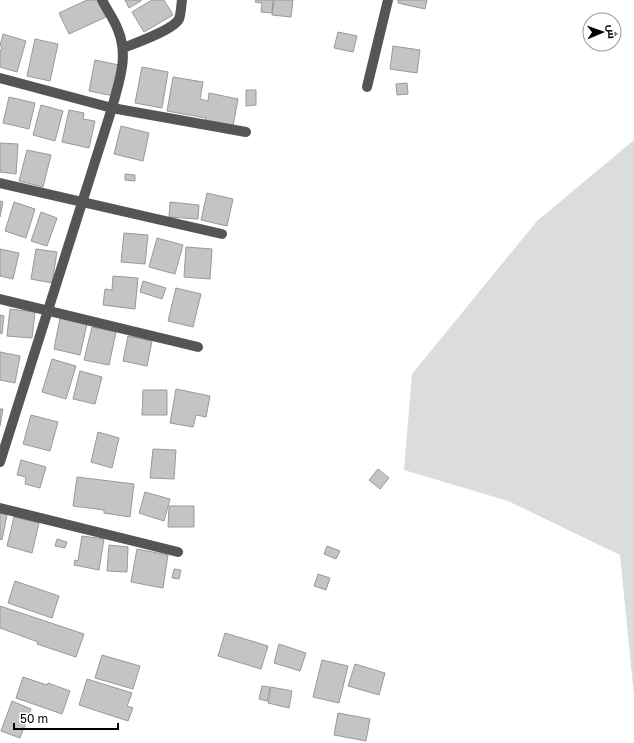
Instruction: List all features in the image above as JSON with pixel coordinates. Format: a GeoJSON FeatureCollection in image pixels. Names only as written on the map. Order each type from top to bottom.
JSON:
{"type":"FeatureCollection","features":[{"type":"Feature","properties":{"kind":"street"},"geometry":{"type":"LineString","coordinates":[[0,462],[81,201],[112,108],[123,62],[123,48],[118,29],[102,0]]}},
{"type":"Feature","properties":{"kind":"street"},"geometry":{"type":"LineString","coordinates":[[123,48],[174,25],[179,18],[182,0]]}},
{"type":"Feature","properties":{"kind":"street"},"geometry":{"type":"LineString","coordinates":[[367,87],[384,1]]}},
{"type":"Feature","properties":{"kind":"street"},"geometry":{"type":"LineString","coordinates":[[0,78],[112,108],[246,132]]}},
{"type":"Feature","properties":{"kind":"street"},"geometry":{"type":"LineString","coordinates":[[0,182],[222,234]]}},
{"type":"Feature","properties":{"kind":"street"},"geometry":{"type":"LineString","coordinates":[[0,300],[47,310],[198,348]]}},
{"type":"Feature","properties":{"kind":"street"},"geometry":{"type":"LineString","coordinates":[[0,508],[178,552]]}},
{"type":"Feature","properties":{"kind":"shaded area"},"geometry":{"type":"Polygon","coordinates":[[[634,140],[634,696],[620,555],[508,501],[404,470],[412,374],[537,221],[634,140]]]}},
{"type":"Feature","properties":{"kind":"building"},"geometry":{"type":"Polygon","coordinates":[[[87,0],[98,0],[106,17],[69,34],[59,13],[87,0]]]}},
{"type":"Feature","properties":{"kind":"building"},"geometry":{"type":"Polygon","coordinates":[[[125,0],[141,0],[141,1],[129,8],[125,0]]]}},
{"type":"Feature","properties":{"kind":"building"},"geometry":{"type":"Polygon","coordinates":[[[152,0],[164,0],[173,15],[144,32],[132,12],[152,0]]]}},
{"type":"Feature","properties":{"kind":"building"},"geometry":{"type":"Polygon","coordinates":[[[256,0],[273,0],[272,13],[261,12],[262,3],[255,2],[256,0]]]}},
{"type":"Feature","properties":{"kind":"building"},"geometry":{"type":"Polygon","coordinates":[[[274,0],[293,0],[291,17],[272,15],[274,0]]]}},
{"type":"Feature","properties":{"kind":"building"},"geometry":{"type":"Polygon","coordinates":[[[398,0],[427,0],[425,9],[398,3],[398,0]]]}},
{"type":"Feature","properties":{"kind":"building"},"geometry":{"type":"Polygon","coordinates":[[[338,32],[357,36],[353,52],[334,48],[338,32]]]}},
{"type":"Feature","properties":{"kind":"building"},"geometry":{"type":"Polygon","coordinates":[[[3,34],[26,41],[17,72],[0,67],[0,52],[2,47],[0,46],[3,34]]]}},
{"type":"Feature","properties":{"kind":"building"},"geometry":{"type":"Polygon","coordinates":[[[35,39],[58,44],[50,81],[27,76],[35,39]]]}},
{"type":"Feature","properties":{"kind":"building"},"geometry":{"type":"Polygon","coordinates":[[[393,46],[420,50],[417,73],[390,69],[393,46]]]}},
{"type":"Feature","properties":{"kind":"building"},"geometry":{"type":"Polygon","coordinates":[[[95,60],[119,65],[114,96],[89,91],[95,60]]]}},
{"type":"Feature","properties":{"kind":"building"},"geometry":{"type":"Polygon","coordinates":[[[142,67],[168,72],[162,108],[135,103],[142,67]]]}},
{"type":"Feature","properties":{"kind":"building"},"geometry":{"type":"Polygon","coordinates":[[[173,77],[203,82],[200,99],[208,101],[209,93],[238,99],[233,126],[205,121],[206,118],[167,111],[173,77]]]}},
{"type":"Feature","properties":{"kind":"building"},"geometry":{"type":"Polygon","coordinates":[[[407,83],[408,94],[397,95],[396,84],[407,83]]]}},
{"type":"Feature","properties":{"kind":"building"},"geometry":{"type":"Polygon","coordinates":[[[246,90],[256,90],[256,105],[246,106],[246,90]]]}},
{"type":"Feature","properties":{"kind":"building"},"geometry":{"type":"Polygon","coordinates":[[[9,97],[35,103],[29,129],[3,123],[9,97]]]}},
{"type":"Feature","properties":{"kind":"building"},"geometry":{"type":"Polygon","coordinates":[[[41,105],[63,111],[55,141],[33,135],[41,105]]]}},
{"type":"Feature","properties":{"kind":"building"},"geometry":{"type":"Polygon","coordinates":[[[69,110],[84,113],[83,119],[95,121],[89,148],[62,142],[69,110]]]}},
{"type":"Feature","properties":{"kind":"building"},"geometry":{"type":"Polygon","coordinates":[[[121,126],[149,133],[143,161],[114,154],[121,126]]]}},
{"type":"Feature","properties":{"kind":"building"},"geometry":{"type":"Polygon","coordinates":[[[0,143],[18,144],[16,174],[0,172],[0,143]]]}},
{"type":"Feature","properties":{"kind":"building"},"geometry":{"type":"Polygon","coordinates":[[[27,150],[51,155],[43,187],[19,181],[27,150]]]}},
{"type":"Feature","properties":{"kind":"building"},"geometry":{"type":"Polygon","coordinates":[[[125,174],[135,175],[135,181],[125,180],[125,174]]]}},
{"type":"Feature","properties":{"kind":"building"},"geometry":{"type":"Polygon","coordinates":[[[207,193],[233,199],[227,226],[201,220],[207,193]]]}},
{"type":"Feature","properties":{"kind":"building"},"geometry":{"type":"Polygon","coordinates":[[[0,201],[3,202],[0,217],[0,201]]]}},
{"type":"Feature","properties":{"kind":"building"},"geometry":{"type":"Polygon","coordinates":[[[14,202],[35,209],[26,238],[5,231],[14,202]]]}},
{"type":"Feature","properties":{"kind":"building"},"geometry":{"type":"Polygon","coordinates":[[[170,202],[199,205],[198,219],[169,217],[170,202]]]}},
{"type":"Feature","properties":{"kind":"building"},"geometry":{"type":"Polygon","coordinates":[[[41,212],[57,218],[47,246],[31,241],[41,212]]]}},
{"type":"Feature","properties":{"kind":"building"},"geometry":{"type":"Polygon","coordinates":[[[124,233],[148,235],[145,264],[121,262],[124,233]]]}},
{"type":"Feature","properties":{"kind":"building"},"geometry":{"type":"Polygon","coordinates":[[[157,238],[183,245],[175,274],[149,267],[157,238]]]}},
{"type":"Feature","properties":{"kind":"building"},"geometry":{"type":"Polygon","coordinates":[[[186,247],[212,249],[210,279],[184,277],[186,247]]]}},
{"type":"Feature","properties":{"kind":"building"},"geometry":{"type":"Polygon","coordinates":[[[0,249],[19,253],[13,279],[0,276],[0,249]]]}},
{"type":"Feature","properties":{"kind":"building"},"geometry":{"type":"Polygon","coordinates":[[[36,249],[57,252],[52,283],[31,279],[36,249]]]}},
{"type":"Feature","properties":{"kind":"building"},"geometry":{"type":"Polygon","coordinates":[[[113,276],[138,278],[135,309],[103,305],[105,289],[112,290],[113,276]]]}},
{"type":"Feature","properties":{"kind":"building"},"geometry":{"type":"Polygon","coordinates":[[[143,281],[166,288],[162,299],[140,292],[143,281]]]}},
{"type":"Feature","properties":{"kind":"building"},"geometry":{"type":"Polygon","coordinates":[[[176,288],[201,294],[193,327],[168,321],[176,288]]]}},
{"type":"Feature","properties":{"kind":"building"},"geometry":{"type":"Polygon","coordinates":[[[10,309],[35,312],[32,338],[7,336],[10,309]]]}},
{"type":"Feature","properties":{"kind":"building"},"geometry":{"type":"Polygon","coordinates":[[[0,315],[4,316],[2,334],[0,333],[0,315]]]}},
{"type":"Feature","properties":{"kind":"building"},"geometry":{"type":"Polygon","coordinates":[[[60,318],[87,324],[80,355],[54,349],[60,318]]]}},
{"type":"Feature","properties":{"kind":"building"},"geometry":{"type":"Polygon","coordinates":[[[92,327],[116,332],[109,365],[84,360],[92,327]]]}},
{"type":"Feature","properties":{"kind":"building"},"geometry":{"type":"Polygon","coordinates":[[[128,336],[152,341],[147,366],[123,361],[128,336]]]}},
{"type":"Feature","properties":{"kind":"building"},"geometry":{"type":"Polygon","coordinates":[[[0,352],[20,356],[15,383],[0,380],[0,352]]]}},
{"type":"Feature","properties":{"kind":"building"},"geometry":{"type":"Polygon","coordinates":[[[52,359],[76,366],[66,399],[42,392],[52,359]]]}},
{"type":"Feature","properties":{"kind":"building"},"geometry":{"type":"Polygon","coordinates":[[[80,371],[102,377],[95,404],[73,399],[80,371]]]}},
{"type":"Feature","properties":{"kind":"building"},"geometry":{"type":"Polygon","coordinates":[[[176,389],[210,396],[206,417],[196,415],[193,427],[170,423],[176,389]]]}},
{"type":"Feature","properties":{"kind":"building"},"geometry":{"type":"Polygon","coordinates":[[[143,390],[167,390],[167,415],[142,415],[143,390]]]}},
{"type":"Feature","properties":{"kind":"building"},"geometry":{"type":"Polygon","coordinates":[[[0,409],[3,409],[0,426],[0,409]]]}},
{"type":"Feature","properties":{"kind":"building"},"geometry":{"type":"Polygon","coordinates":[[[31,415],[58,422],[50,451],[23,444],[31,415]]]}},
{"type":"Feature","properties":{"kind":"building"},"geometry":{"type":"Polygon","coordinates":[[[98,432],[119,438],[112,468],[91,462],[98,432]]]}},
{"type":"Feature","properties":{"kind":"building"},"geometry":{"type":"Polygon","coordinates":[[[153,449],[176,450],[174,479],[150,478],[153,449]]]}},
{"type":"Feature","properties":{"kind":"building"},"geometry":{"type":"Polygon","coordinates":[[[21,460],[46,467],[40,488],[25,484],[26,477],[17,475],[21,460]]]}},
{"type":"Feature","properties":{"kind":"building"},"geometry":{"type":"Polygon","coordinates":[[[378,469],[389,478],[380,489],[369,480],[378,469]]]}},
{"type":"Feature","properties":{"kind":"building"},"geometry":{"type":"Polygon","coordinates":[[[77,477],[134,484],[130,517],[104,513],[104,510],[73,506],[77,477]]]}},
{"type":"Feature","properties":{"kind":"building"},"geometry":{"type":"Polygon","coordinates":[[[145,492],[170,499],[164,521],[139,513],[145,492]]]}},
{"type":"Feature","properties":{"kind":"building"},"geometry":{"type":"Polygon","coordinates":[[[169,506],[194,506],[194,527],[168,527],[169,506]]]}},
{"type":"Feature","properties":{"kind":"building"},"geometry":{"type":"Polygon","coordinates":[[[0,513],[7,515],[2,540],[0,539],[0,513]]]}},
{"type":"Feature","properties":{"kind":"building"},"geometry":{"type":"Polygon","coordinates":[[[14,517],[39,523],[32,553],[7,546],[14,517]]]}},
{"type":"Feature","properties":{"kind":"building"},"geometry":{"type":"Polygon","coordinates":[[[82,536],[104,539],[99,570],[74,565],[75,560],[78,561],[82,536]]]}},
{"type":"Feature","properties":{"kind":"building"},"geometry":{"type":"Polygon","coordinates":[[[57,539],[67,542],[65,548],[55,546],[57,539]]]}},
{"type":"Feature","properties":{"kind":"building"},"geometry":{"type":"Polygon","coordinates":[[[109,545],[128,547],[127,572],[107,571],[109,545]]]}},
{"type":"Feature","properties":{"kind":"building"},"geometry":{"type":"Polygon","coordinates":[[[327,546],[340,551],[336,559],[324,554],[327,546]]]}},
{"type":"Feature","properties":{"kind":"building"},"geometry":{"type":"Polygon","coordinates":[[[137,549],[168,555],[163,588],[131,582],[137,549]]]}},
{"type":"Feature","properties":{"kind":"building"},"geometry":{"type":"Polygon","coordinates":[[[174,569],[181,570],[179,579],[172,578],[174,569]]]}},
{"type":"Feature","properties":{"kind":"building"},"geometry":{"type":"Polygon","coordinates":[[[318,574],[330,578],[326,590],[314,586],[318,574]]]}},
{"type":"Feature","properties":{"kind":"building"},"geometry":{"type":"Polygon","coordinates":[[[15,581],[59,596],[52,618],[8,603],[15,581]]]}},
{"type":"Feature","properties":{"kind":"building"},"geometry":{"type":"Polygon","coordinates":[[[0,606],[84,634],[76,657],[37,644],[38,642],[0,628],[0,606]]]}},
{"type":"Feature","properties":{"kind":"building"},"geometry":{"type":"Polygon","coordinates":[[[225,633],[268,646],[261,669],[218,656],[225,633]]]}},
{"type":"Feature","properties":{"kind":"building"},"geometry":{"type":"Polygon","coordinates":[[[279,644],[306,653],[300,671],[274,663],[279,644]]]}},
{"type":"Feature","properties":{"kind":"building"},"geometry":{"type":"Polygon","coordinates":[[[102,655],[140,666],[133,689],[95,678],[102,655]]]}},
{"type":"Feature","properties":{"kind":"building"},"geometry":{"type":"Polygon","coordinates":[[[322,660],[348,666],[339,703],[313,697],[322,660]]]}},
{"type":"Feature","properties":{"kind":"building"},"geometry":{"type":"Polygon","coordinates":[[[355,664],[385,673],[379,695],[348,686],[355,664]]]}},
{"type":"Feature","properties":{"kind":"building"},"geometry":{"type":"Polygon","coordinates":[[[23,677],[47,685],[48,683],[70,691],[62,714],[16,698],[23,677]]]}},
{"type":"Feature","properties":{"kind":"building"},"geometry":{"type":"Polygon","coordinates":[[[87,679],[132,693],[127,706],[133,708],[128,721],[79,705],[87,679]]]}},
{"type":"Feature","properties":{"kind":"building"},"geometry":{"type":"Polygon","coordinates":[[[262,686],[270,687],[267,701],[259,699],[262,686]]]}},
{"type":"Feature","properties":{"kind":"building"},"geometry":{"type":"Polygon","coordinates":[[[271,687],[292,691],[289,708],[268,703],[271,687]]]}},
{"type":"Feature","properties":{"kind":"building"},"geometry":{"type":"Polygon","coordinates":[[[12,701],[31,709],[20,738],[1,731],[12,701]]]}},
{"type":"Feature","properties":{"kind":"building"},"geometry":{"type":"Polygon","coordinates":[[[338,713],[370,719],[366,741],[334,735],[338,713]]]}}]}
